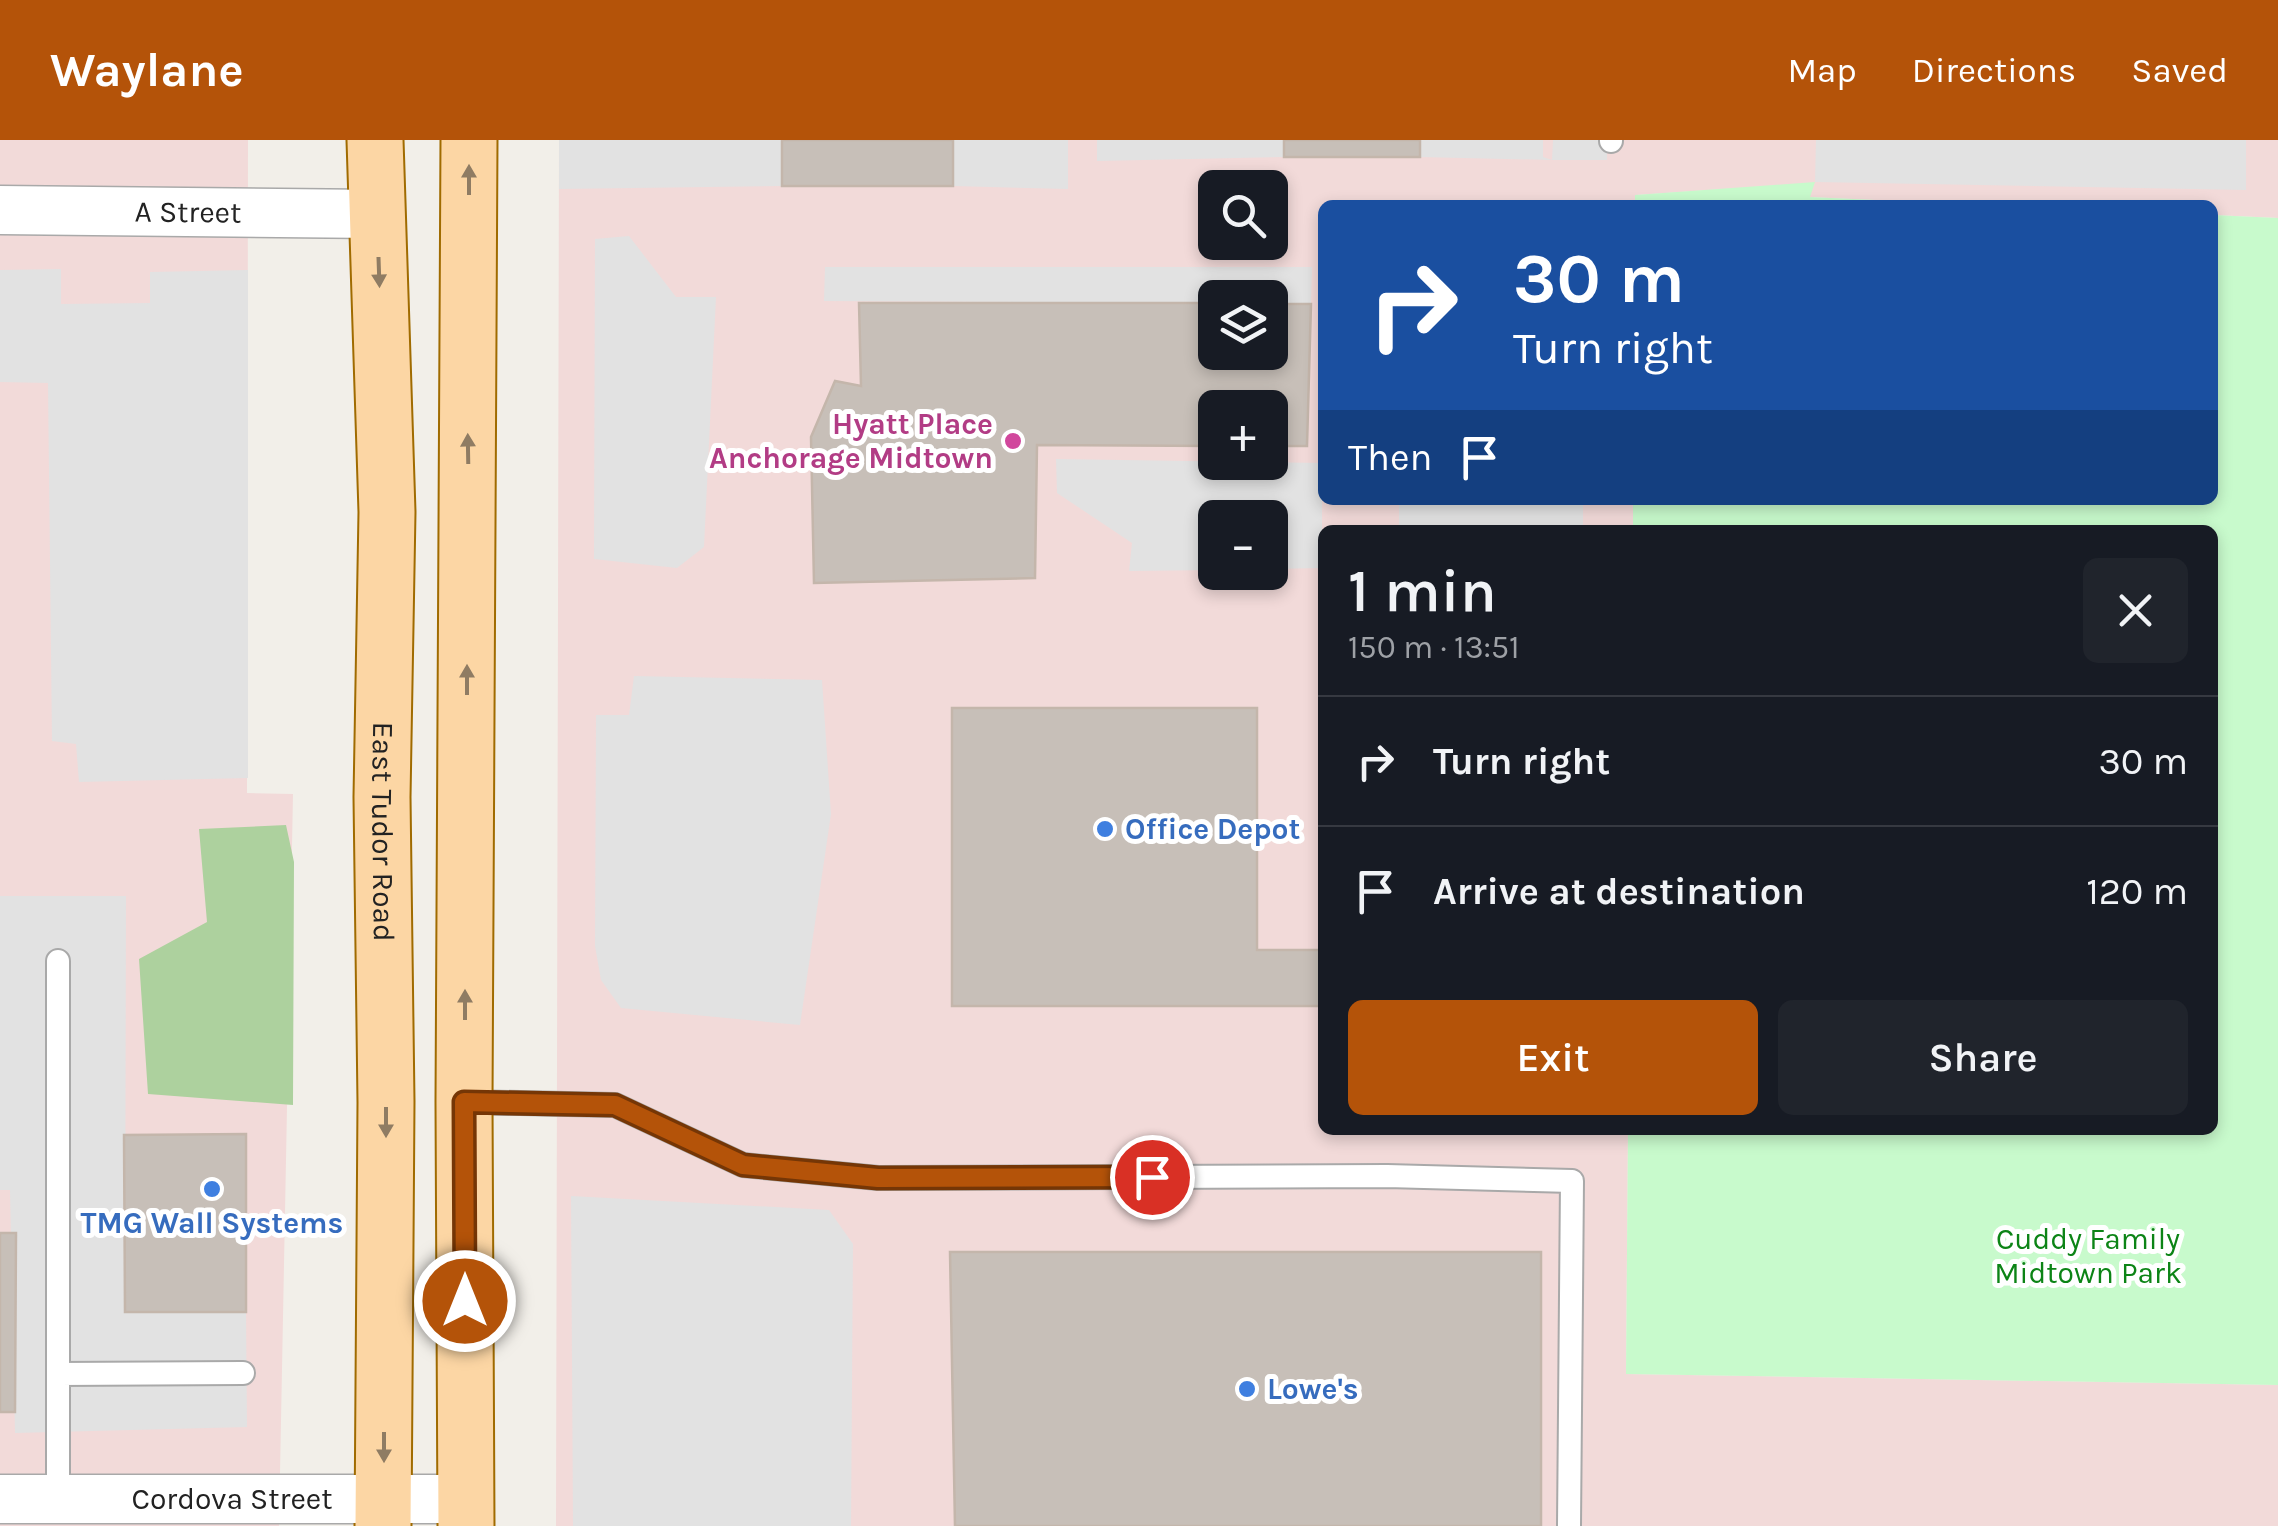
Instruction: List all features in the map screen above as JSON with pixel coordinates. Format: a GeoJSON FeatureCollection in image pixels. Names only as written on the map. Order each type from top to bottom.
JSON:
{"type":"FeatureCollection","features":[{"type":"Feature","properties":{"kind":"main road","name":"East Tudor Road"},"geometry":{"type":"LineString","coordinates":[[375,140],[387,512],[382,797],[386,1102],[383,1513]]}},
{"type":"Feature","properties":{"kind":"main road"},"geometry":{"type":"LineString","coordinates":[[466,1512],[469,140]]}},
{"type":"Feature","properties":{"kind":"main road"},"geometry":{"type":"LineString","coordinates":[[387,512],[420,680],[416,1063],[464,1102]]}},
{"type":"Feature","properties":{"kind":"street","name":"A Street"},"geometry":{"type":"LineString","coordinates":[[0,210],[377,214]]}},
{"type":"Feature","properties":{"kind":"street","name":"Cordova Street"},"geometry":{"type":"LineString","coordinates":[[0,1500],[58,1500],[152,1513],[466,1512]]}},
{"type":"Feature","properties":{"kind":"lane"},"geometry":{"type":"LineString","coordinates":[[58,961],[58,1500]]}},
{"type":"Feature","properties":{"kind":"lane"},"geometry":{"type":"LineString","coordinates":[[464,1102],[615,1105],[743,1165],[878,1178],[1386,1176],[1572,1181],[1569,1526]]}},
{"type":"Feature","properties":{"kind":"lane"},"geometry":{"type":"LineString","coordinates":[[58,1374],[243,1373]]}},
{"type":"Feature","properties":{"kind":"shaded area"},"geometry":{"type":"Polygon","coordinates":[[[0,140],[248,140],[247,793],[293,794],[279,1526],[0,1526],[0,140]]]}},
{"type":"Feature","properties":{"kind":"shaded area"},"geometry":{"type":"Polygon","coordinates":[[[559,140],[2278,140],[2278,218],[2218,215],[2218,200],[1809,197],[1814,183],[1636,195],[1636,200],[1318,200],[1318,505],[1633,505],[1633,525],[1318,525],[1318,1135],[1628,1135],[1626,1374],[2278,1385],[2278,1526],[556,1526],[559,140]]]}},
{"type":"Feature","properties":{"kind":"shaded area"},"geometry":{"type":"Polygon","coordinates":[[[559,140],[782,140],[782,186],[559,189],[559,140]]]}},
{"type":"Feature","properties":{"kind":"shaded area"},"geometry":{"type":"Polygon","coordinates":[[[953,140],[1068,140],[1068,189],[953,186],[953,140]]]}},
{"type":"Feature","properties":{"kind":"shaded area"},"geometry":{"type":"Polygon","coordinates":[[[1097,140],[1284,140],[1284,157],[1097,161],[1097,140]]]}},
{"type":"Feature","properties":{"kind":"shaded area"},"geometry":{"type":"Polygon","coordinates":[[[1420,140],[1543,140],[1543,157],[1552,160],[1420,157],[1420,140]]]}},
{"type":"Feature","properties":{"kind":"shaded area"},"geometry":{"type":"Polygon","coordinates":[[[1553,140],[1607,140],[1607,160],[1552,160],[1553,140]]]}},
{"type":"Feature","properties":{"kind":"shaded area"},"geometry":{"type":"Polygon","coordinates":[[[1816,140],[2246,140],[2246,190],[1815,182],[1816,140]]]}},
{"type":"Feature","properties":{"kind":"shaded area"},"geometry":{"type":"Polygon","coordinates":[[[629,236],[676,297],[716,297],[704,547],[677,568],[594,559],[595,239],[629,236]]]}},
{"type":"Feature","properties":{"kind":"shaded area"},"geometry":{"type":"Polygon","coordinates":[[[825,267],[1312,267],[1311,304],[1288,304],[1288,280],[1198,280],[1198,303],[824,301],[825,267]]]}},
{"type":"Feature","properties":{"kind":"shaded area"},"geometry":{"type":"Polygon","coordinates":[[[61,269],[61,304],[150,303],[150,272],[248,270],[248,778],[79,782],[76,744],[52,741],[48,383],[0,382],[0,270],[61,269]]]}},
{"type":"Feature","properties":{"kind":"shaded area"},"geometry":{"type":"Polygon","coordinates":[[[1056,459],[1198,461],[1198,480],[1288,480],[1288,462],[1318,463],[1322,525],[1318,525],[1318,568],[1288,569],[1288,500],[1198,500],[1198,570],[1129,571],[1132,543],[1057,493],[1056,459]]]}},
{"type":"Feature","properties":{"kind":"shaded area"},"geometry":{"type":"Polygon","coordinates":[[[1399,505],[1583,505],[1583,525],[1399,525],[1399,505]]]}},
{"type":"Feature","properties":{"kind":"shaded area"},"geometry":{"type":"Polygon","coordinates":[[[634,676],[822,680],[831,814],[800,1025],[621,1008],[601,980],[595,946],[596,715],[629,715],[634,676]]]}},
{"type":"Feature","properties":{"kind":"shaded area"},"geometry":{"type":"Polygon","coordinates":[[[0,896],[126,896],[125,1311],[246,1312],[247,1427],[15,1433],[10,1190],[0,1190],[0,896]]]}},
{"type":"Feature","properties":{"kind":"shaded area"},"geometry":{"type":"Polygon","coordinates":[[[571,1196],[829,1210],[853,1244],[851,1526],[573,1526],[571,1196]]]}},
{"type":"Feature","properties":{"kind":"green space"},"geometry":{"type":"Polygon","coordinates":[[[1815,182],[1810,197],[1875,200],[1635,200],[1635,195],[1815,182]]]}},
{"type":"Feature","properties":{"kind":"green space","name":"Cuddy Family Midtown Park"},"geometry":{"type":"Polygon","coordinates":[[[2218,215],[2278,218],[2278,1385],[1626,1374],[1628,1135],[2218,1135],[2218,525],[1633,525],[1633,505],[2218,505],[2218,215]]]}},
{"type":"Feature","properties":{"kind":"green space"},"geometry":{"type":"Polygon","coordinates":[[[286,825],[294,862],[293,1105],[148,1094],[139,959],[207,922],[199,829],[286,825]]]}},
{"type":"Feature","properties":{"kind":"building"},"geometry":{"type":"Polygon","coordinates":[[[782,140],[953,140],[953,186],[782,186],[782,140]]]}},
{"type":"Feature","properties":{"kind":"building"},"geometry":{"type":"Polygon","coordinates":[[[1284,140],[1420,140],[1420,157],[1284,157],[1284,140]]]}},
{"type":"Feature","properties":{"kind":"building","name":"Hyatt Place Anchorage Midtown"},"geometry":{"type":"Polygon","coordinates":[[[859,303],[1198,303],[1198,370],[1288,370],[1288,304],[1311,304],[1307,446],[1288,446],[1288,390],[1198,390],[1198,446],[1037,445],[1035,578],[814,583],[811,437],[835,381],[861,386],[859,303]]]}},
{"type":"Feature","properties":{"kind":"building","name":"Office Depot"},"geometry":{"type":"Polygon","coordinates":[[[952,708],[1257,708],[1257,950],[1318,950],[1318,1006],[952,1006],[952,708]]]}},
{"type":"Feature","properties":{"kind":"building"},"geometry":{"type":"Polygon","coordinates":[[[246,1134],[246,1312],[125,1312],[124,1135],[246,1134]]]}},
{"type":"Feature","properties":{"kind":"building"},"geometry":{"type":"Polygon","coordinates":[[[0,1233],[16,1233],[15,1412],[0,1412],[0,1233]]]}},
{"type":"Feature","properties":{"kind":"building","name":"Lowe's"},"geometry":{"type":"Polygon","coordinates":[[[950,1252],[1541,1252],[1541,1526],[955,1526],[950,1252]]]}},
{"type":"Feature","properties":{"kind":"place","name":"Hyatt Place Anchorage Midtown"},"geometry":{"type":"Point","coordinates":[1013,441]}},
{"type":"Feature","properties":{"kind":"place","name":"Office Depot"},"geometry":{"type":"Point","coordinates":[1105,829]}},
{"type":"Feature","properties":{"kind":"place","name":"TMG Wall Systems"},"geometry":{"type":"Point","coordinates":[212,1189]}},
{"type":"Feature","properties":{"kind":"place","name":"Lowe's"},"geometry":{"type":"Point","coordinates":[1247,1389]}},
{"type":"Feature","properties":{"kind":"route"},"geometry":{"type":"LineString","coordinates":[[465,1301],[464,1102],[615,1105],[743,1165],[878,1178],[1152,1177]]}}]}
